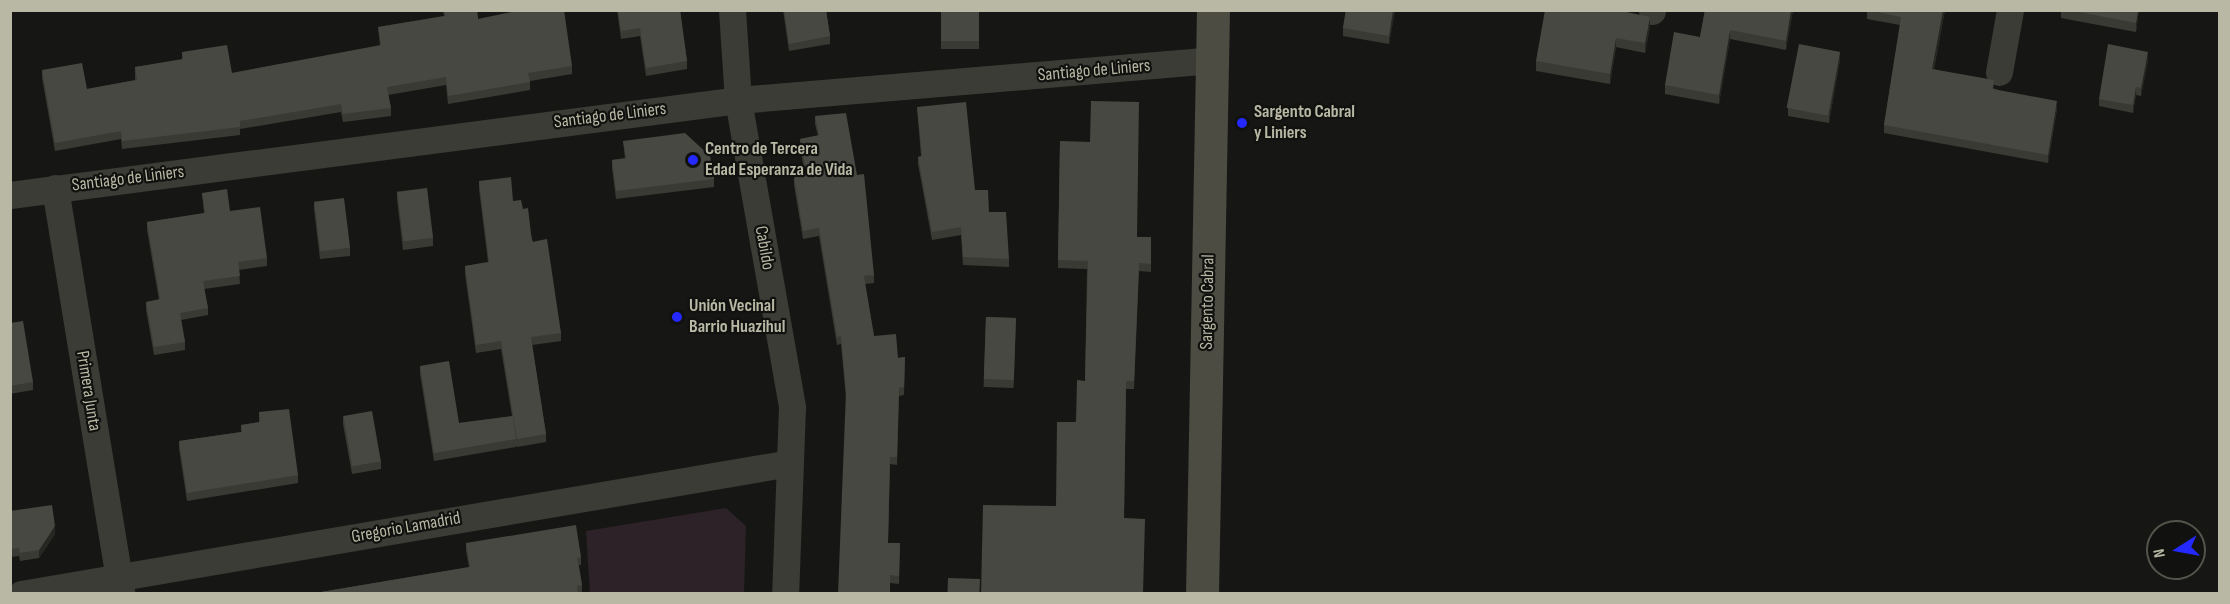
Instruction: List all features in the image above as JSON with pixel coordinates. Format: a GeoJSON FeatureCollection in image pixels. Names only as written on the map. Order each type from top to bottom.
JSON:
{"type":"FeatureCollection","features":[{"type":"Feature","properties":{"kind":"main road","name":"Sargento Cabral"},"geometry":{"type":"LineString","coordinates":[[1202,594],[1213,10]]}},
{"type":"Feature","properties":{"kind":"street","name":"Cabildo"},"geometry":{"type":"LineString","coordinates":[[732,10],[738,100],[792,407],[785,594]]}},
{"type":"Feature","properties":{"kind":"street"},"geometry":{"type":"LineString","coordinates":[[1999,72],[2010,10]]}},
{"type":"Feature","properties":{"kind":"street","name":"Santiago de Liniers"},"geometry":{"type":"LineString","coordinates":[[10,195],[738,100],[1212,60]]}},
{"type":"Feature","properties":{"kind":"street","name":"Primera Junta"},"geometry":{"type":"LineString","coordinates":[[54,189],[120,585]]}},
{"type":"Feature","properties":{"kind":"street","name":"Gregorio Lamadrid"},"geometry":{"type":"LineString","coordinates":[[21,594],[120,585],[790,463]]}},
{"type":"Feature","properties":{"kind":"shaded area"},"geometry":{"type":"Polygon","coordinates":[[[726,508],[746,526],[744,593],[590,593],[586,531],[726,508]]]}},
{"type":"Feature","properties":{"kind":"building"},"geometry":{"type":"Polygon","coordinates":[[[444,10],[477,10],[478,19],[521,10],[564,10],[572,66],[528,73],[530,82],[448,96],[446,77],[387,87],[391,108],[343,114],[341,104],[240,121],[240,127],[122,141],[121,131],[55,143],[42,70],[82,63],[87,89],[137,80],[135,67],[183,59],[182,52],[227,45],[232,73],[381,45],[378,27],[445,16],[444,10]]]}},
{"type":"Feature","properties":{"kind":"building"},"geometry":{"type":"Polygon","coordinates":[[[618,10],[680,10],[687,61],[646,68],[640,28],[621,31],[618,10]]]}},
{"type":"Feature","properties":{"kind":"building"},"geometry":{"type":"Polygon","coordinates":[[[784,10],[826,10],[830,36],[789,44],[784,10]]]}},
{"type":"Feature","properties":{"kind":"building"},"geometry":{"type":"Polygon","coordinates":[[[941,10],[979,10],[979,41],[941,41],[941,10]]]}},
{"type":"Feature","properties":{"kind":"building"},"geometry":{"type":"Polygon","coordinates":[[[1346,10],[1393,10],[1389,36],[1343,28],[1346,10]]]}},
{"type":"Feature","properties":{"kind":"building"},"geometry":{"type":"Polygon","coordinates":[[[1545,10],[1617,10],[1650,17],[1645,43],[1616,38],[1610,74],[1536,61],[1545,10]]]}},
{"type":"Feature","properties":{"kind":"building"},"geometry":{"type":"Polygon","coordinates":[[[1705,10],[1791,10],[1786,41],[1730,30],[1719,95],[1665,85],[1674,32],[1700,37],[1705,10]]]}},
{"type":"Feature","properties":{"kind":"building"},"geometry":{"type":"Polygon","coordinates":[[[1867,10],[1943,10],[1932,69],[1994,80],[1993,89],[2057,101],[2048,155],[1884,125],[1901,17],[1867,10]]]}},
{"type":"Feature","properties":{"kind":"building"},"geometry":{"type":"Polygon","coordinates":[[[2069,10],[2138,10],[2136,23],[2069,10]]]}},
{"type":"Feature","properties":{"kind":"building"},"geometry":{"type":"Polygon","coordinates":[[[1799,44],[1840,52],[1828,116],[1787,108],[1799,44]]]}},
{"type":"Feature","properties":{"kind":"building"},"geometry":{"type":"Polygon","coordinates":[[[2108,44],[2148,52],[2141,88],[2136,87],[2133,105],[2099,99],[2108,44]]]}},
{"type":"Feature","properties":{"kind":"building"},"geometry":{"type":"Polygon","coordinates":[[[1091,101],[1139,102],[1137,237],[1151,237],[1151,264],[1139,263],[1134,381],[1126,381],[1124,518],[1145,519],[1143,594],[981,594],[983,505],[1056,506],[1057,422],[1076,422],[1077,380],[1085,381],[1088,261],[1058,260],[1060,141],[1090,142],[1091,101]]]}},
{"type":"Feature","properties":{"kind":"building"},"geometry":{"type":"Polygon","coordinates":[[[966,102],[975,190],[988,190],[989,212],[1006,212],[1009,259],[963,257],[961,227],[932,232],[918,157],[922,156],[917,107],[966,102]]]}},
{"type":"Feature","properties":{"kind":"building"},"geometry":{"type":"Polygon","coordinates":[[[846,113],[857,175],[864,174],[874,275],[864,276],[874,336],[896,334],[898,358],[905,357],[904,387],[899,388],[897,457],[890,457],[888,543],[900,543],[899,576],[890,575],[890,594],[838,594],[846,392],[841,336],[837,337],[819,228],[803,231],[794,177],[807,175],[800,139],[819,135],[815,116],[846,113]]]}},
{"type":"Feature","properties":{"kind":"building"},"geometry":{"type":"Polygon","coordinates":[[[685,133],[710,156],[714,179],[616,191],[612,160],[626,158],[623,141],[685,133]]]}},
{"type":"Feature","properties":{"kind":"building"},"geometry":{"type":"Polygon","coordinates":[[[511,177],[513,201],[521,200],[523,209],[528,208],[532,242],[547,239],[561,333],[531,337],[546,434],[517,439],[501,341],[476,345],[465,266],[489,262],[479,181],[511,177]]]}},
{"type":"Feature","properties":{"kind":"building"},"geometry":{"type":"Polygon","coordinates":[[[427,188],[433,238],[403,241],[397,192],[427,188]]]}},
{"type":"Feature","properties":{"kind":"building"},"geometry":{"type":"Polygon","coordinates":[[[227,189],[230,211],[260,207],[267,258],[238,262],[240,276],[203,281],[208,308],[180,313],[185,342],[154,347],[146,302],[160,299],[147,222],[205,213],[202,193],[227,189]]]}},
{"type":"Feature","properties":{"kind":"building"},"geometry":{"type":"Polygon","coordinates":[[[344,198],[350,248],[320,251],[314,202],[344,198]]]}},
{"type":"Feature","properties":{"kind":"building"},"geometry":{"type":"Polygon","coordinates":[[[986,317],[1016,318],[1014,380],[984,379],[986,317]]]}},
{"type":"Feature","properties":{"kind":"building"},"geometry":{"type":"Polygon","coordinates":[[[23,321],[33,382],[10,386],[10,323],[23,321]]]}},
{"type":"Feature","properties":{"kind":"building"},"geometry":{"type":"Polygon","coordinates":[[[449,361],[459,423],[513,416],[516,439],[434,453],[420,366],[449,361]]]}},
{"type":"Feature","properties":{"kind":"building"},"geometry":{"type":"Polygon","coordinates":[[[289,409],[298,475],[187,493],[179,441],[242,432],[241,425],[260,422],[259,412],[289,409]]]}},
{"type":"Feature","properties":{"kind":"building"},"geometry":{"type":"Polygon","coordinates":[[[372,411],[381,461],[352,466],[343,416],[372,411]]]}},
{"type":"Feature","properties":{"kind":"building"},"geometry":{"type":"Polygon","coordinates":[[[52,505],[55,526],[39,550],[20,553],[19,548],[10,549],[10,511],[52,505]]]}},
{"type":"Feature","properties":{"kind":"building"},"geometry":{"type":"Polygon","coordinates":[[[576,525],[581,557],[577,558],[582,585],[577,586],[578,594],[309,594],[470,567],[466,543],[576,525]]]}},
{"type":"Feature","properties":{"kind":"building"},"geometry":{"type":"Polygon","coordinates":[[[948,578],[980,579],[979,594],[947,594],[948,578]]]}},
{"type":"Feature","properties":{"kind":"place","name":"Sargento Cabral y Liniers"},"geometry":{"type":"Point","coordinates":[1242,123]}},
{"type":"Feature","properties":{"kind":"place","name":"Centro de Tercera Edad Esperanza de Vida"},"geometry":{"type":"Point","coordinates":[693,160]}},
{"type":"Feature","properties":{"kind":"place","name":"Unión Vecinal Barrio Huazihul"},"geometry":{"type":"Point","coordinates":[677,317]}}]}
